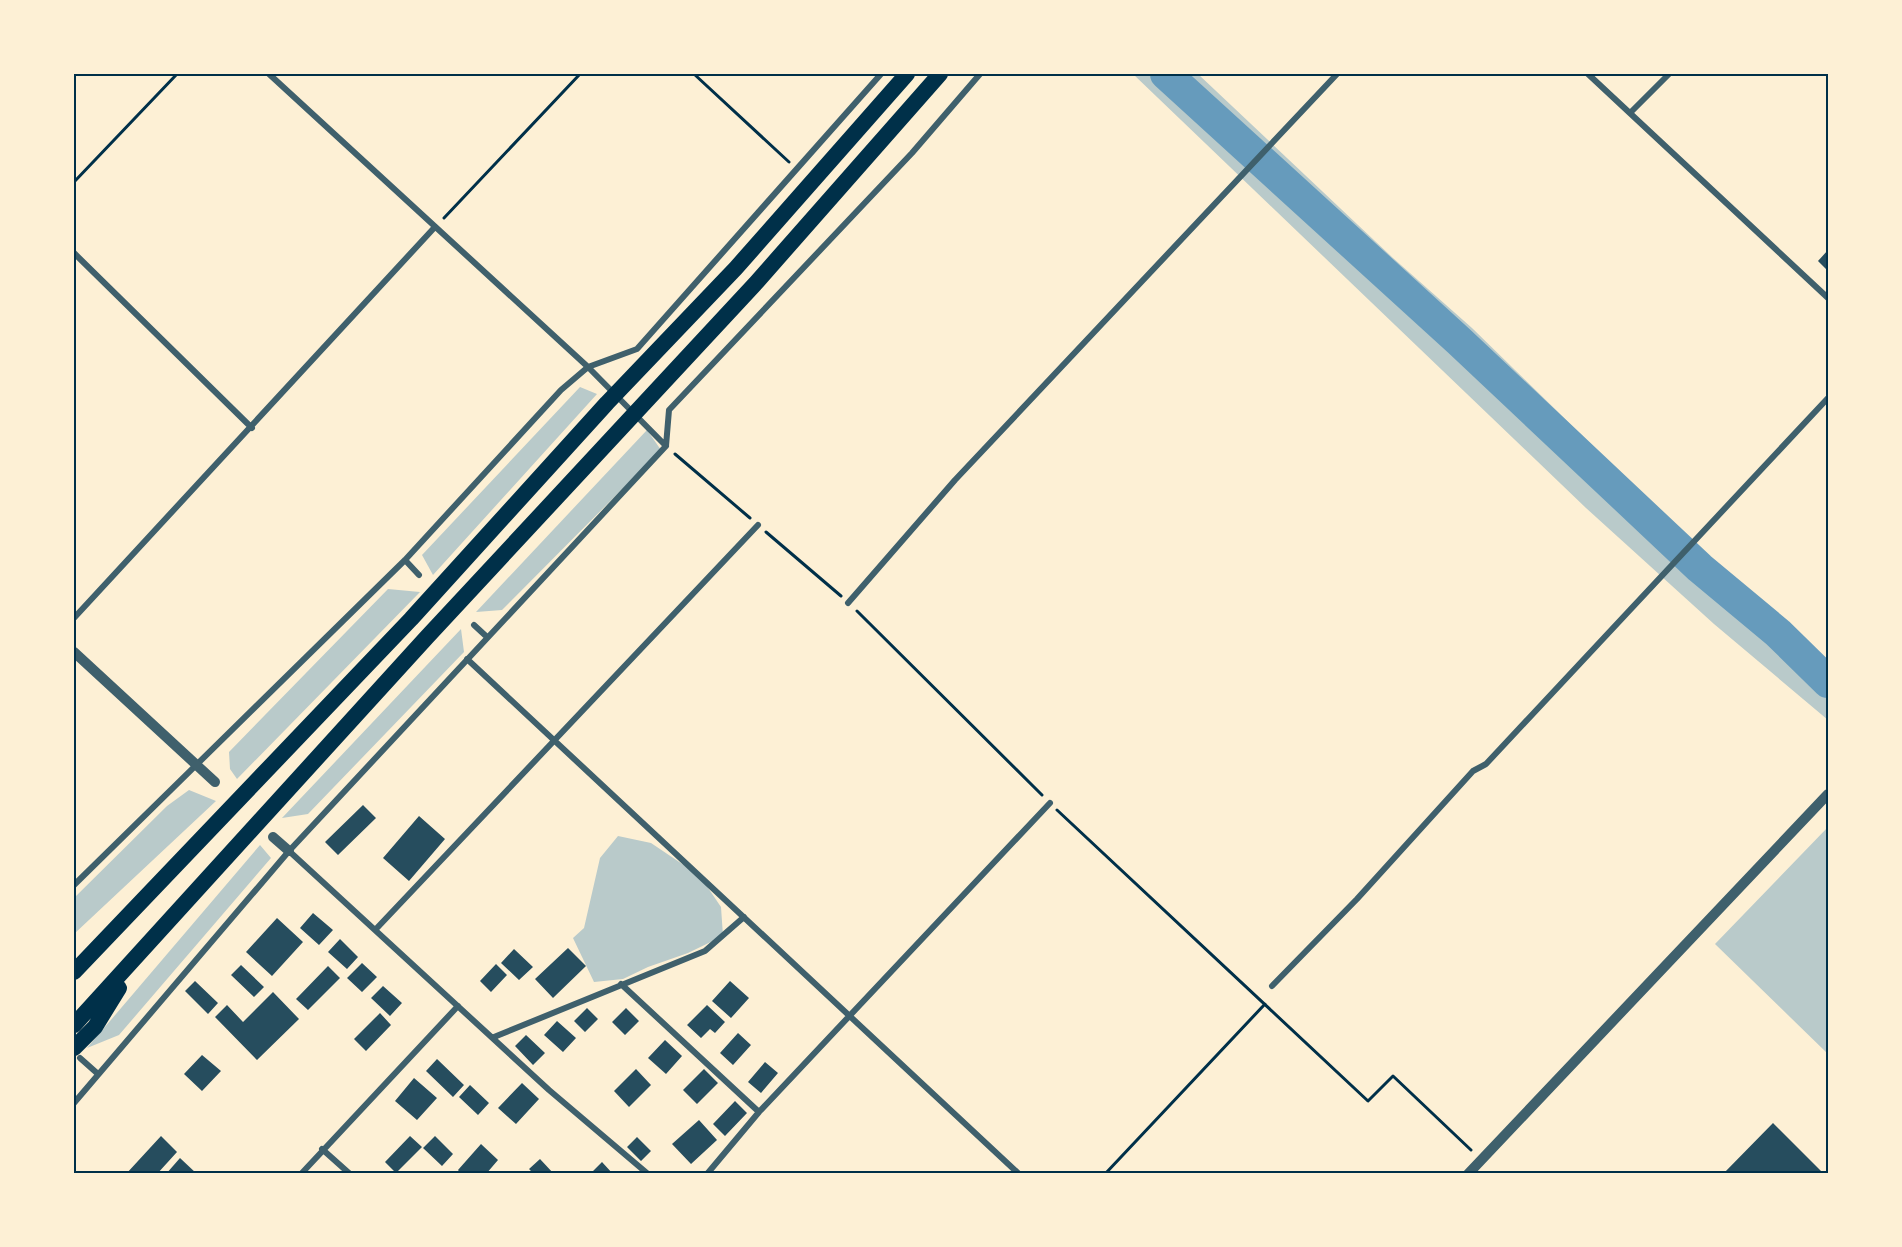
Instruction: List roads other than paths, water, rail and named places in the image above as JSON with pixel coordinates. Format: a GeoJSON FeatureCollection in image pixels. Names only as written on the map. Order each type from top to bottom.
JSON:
{"type":"FeatureCollection","features":[{"type":"Feature","properties":{"kind":"highway"},"geometry":{"type":"LineString","coordinates":[[74,972],[411,619],[608,403],[736,268],[907,74]]}},
{"type":"Feature","properties":{"kind":"highway"},"geometry":{"type":"LineString","coordinates":[[74,1025],[427,637],[755,284],[940,74]]}},
{"type":"Feature","properties":{"kind":"highway"},"geometry":{"type":"LineString","coordinates":[[74,957],[112,931]]}},
{"type":"Feature","properties":{"kind":"highway"},"geometry":{"type":"LineString","coordinates":[[77,1053],[138,957]]}},
{"type":"Feature","properties":{"kind":"street"},"geometry":{"type":"LineString","coordinates":[[269,74],[434,228],[588,367],[666,446]]}},
{"type":"Feature","properties":{"kind":"street"},"geometry":{"type":"LineString","coordinates":[[74,885],[405,560],[561,390],[588,367],[637,349],[881,74]]}},
{"type":"Feature","properties":{"kind":"street"},"geometry":{"type":"LineString","coordinates":[[74,1103],[289,851],[666,446],[669,410],[912,153],[980,74]]}},
{"type":"Feature","properties":{"kind":"street"},"geometry":{"type":"LineString","coordinates":[[848,603],[955,480],[1337,74]]}},
{"type":"Feature","properties":{"kind":"street"},"geometry":{"type":"LineString","coordinates":[[1588,74],[1828,297]]}},
{"type":"Feature","properties":{"kind":"street"},"geometry":{"type":"LineString","coordinates":[[1630,113],[1669,74]]}},
{"type":"Feature","properties":{"kind":"street"},"geometry":{"type":"LineString","coordinates":[[74,618],[252,428],[434,228]]}},
{"type":"Feature","properties":{"kind":"street"},"geometry":{"type":"LineString","coordinates":[[74,253],[252,428]]}},
{"type":"Feature","properties":{"kind":"street"},"geometry":{"type":"LineString","coordinates":[[1272,986],[1357,899],[1473,771],[1486,764],[1570,671],[1641,599],[1828,398]]}},
{"type":"Feature","properties":{"kind":"street"},"geometry":{"type":"LineString","coordinates":[[376,929],[758,525]]}},
{"type":"Feature","properties":{"kind":"street"},"geometry":{"type":"LineString","coordinates":[[405,560],[419,575]]}},
{"type":"Feature","properties":{"kind":"street"},"geometry":{"type":"LineString","coordinates":[[474,625],[487,637]]}},
{"type":"Feature","properties":{"kind":"street"},"geometry":{"type":"LineString","coordinates":[[74,652],[215,782]]}},
{"type":"Feature","properties":{"kind":"street"},"geometry":{"type":"LineString","coordinates":[[467,659],[1019,1173]]}},
{"type":"Feature","properties":{"kind":"street"},"geometry":{"type":"LineString","coordinates":[[1468,1173],[1828,794]]}},
{"type":"Feature","properties":{"kind":"street"},"geometry":{"type":"LineString","coordinates":[[707,1173],[759,1112],[1050,803]]}},
{"type":"Feature","properties":{"kind":"street"},"geometry":{"type":"LineString","coordinates":[[273,837],[494,1037],[549,1090],[648,1173]]}},
{"type":"Feature","properties":{"kind":"street"},"geometry":{"type":"LineString","coordinates":[[494,1037],[705,951],[744,917]]}},
{"type":"Feature","properties":{"kind":"street"},"geometry":{"type":"LineString","coordinates":[[621,984],[759,1112]]}},
{"type":"Feature","properties":{"kind":"street"},"geometry":{"type":"LineString","coordinates":[[301,1173],[458,1006]]}},
{"type":"Feature","properties":{"kind":"street"},"geometry":{"type":"LineString","coordinates":[[77,1053],[99,1074]]}},
{"type":"Feature","properties":{"kind":"street"},"geometry":{"type":"LineString","coordinates":[[322,1149],[350,1173]]}},
{"type":"Feature","properties":{"kind":"waterway"},"geometry":{"type":"LineString","coordinates":[[1166,74],[1459,341],[1700,568],[1778,633],[1828,682]]}}]}
